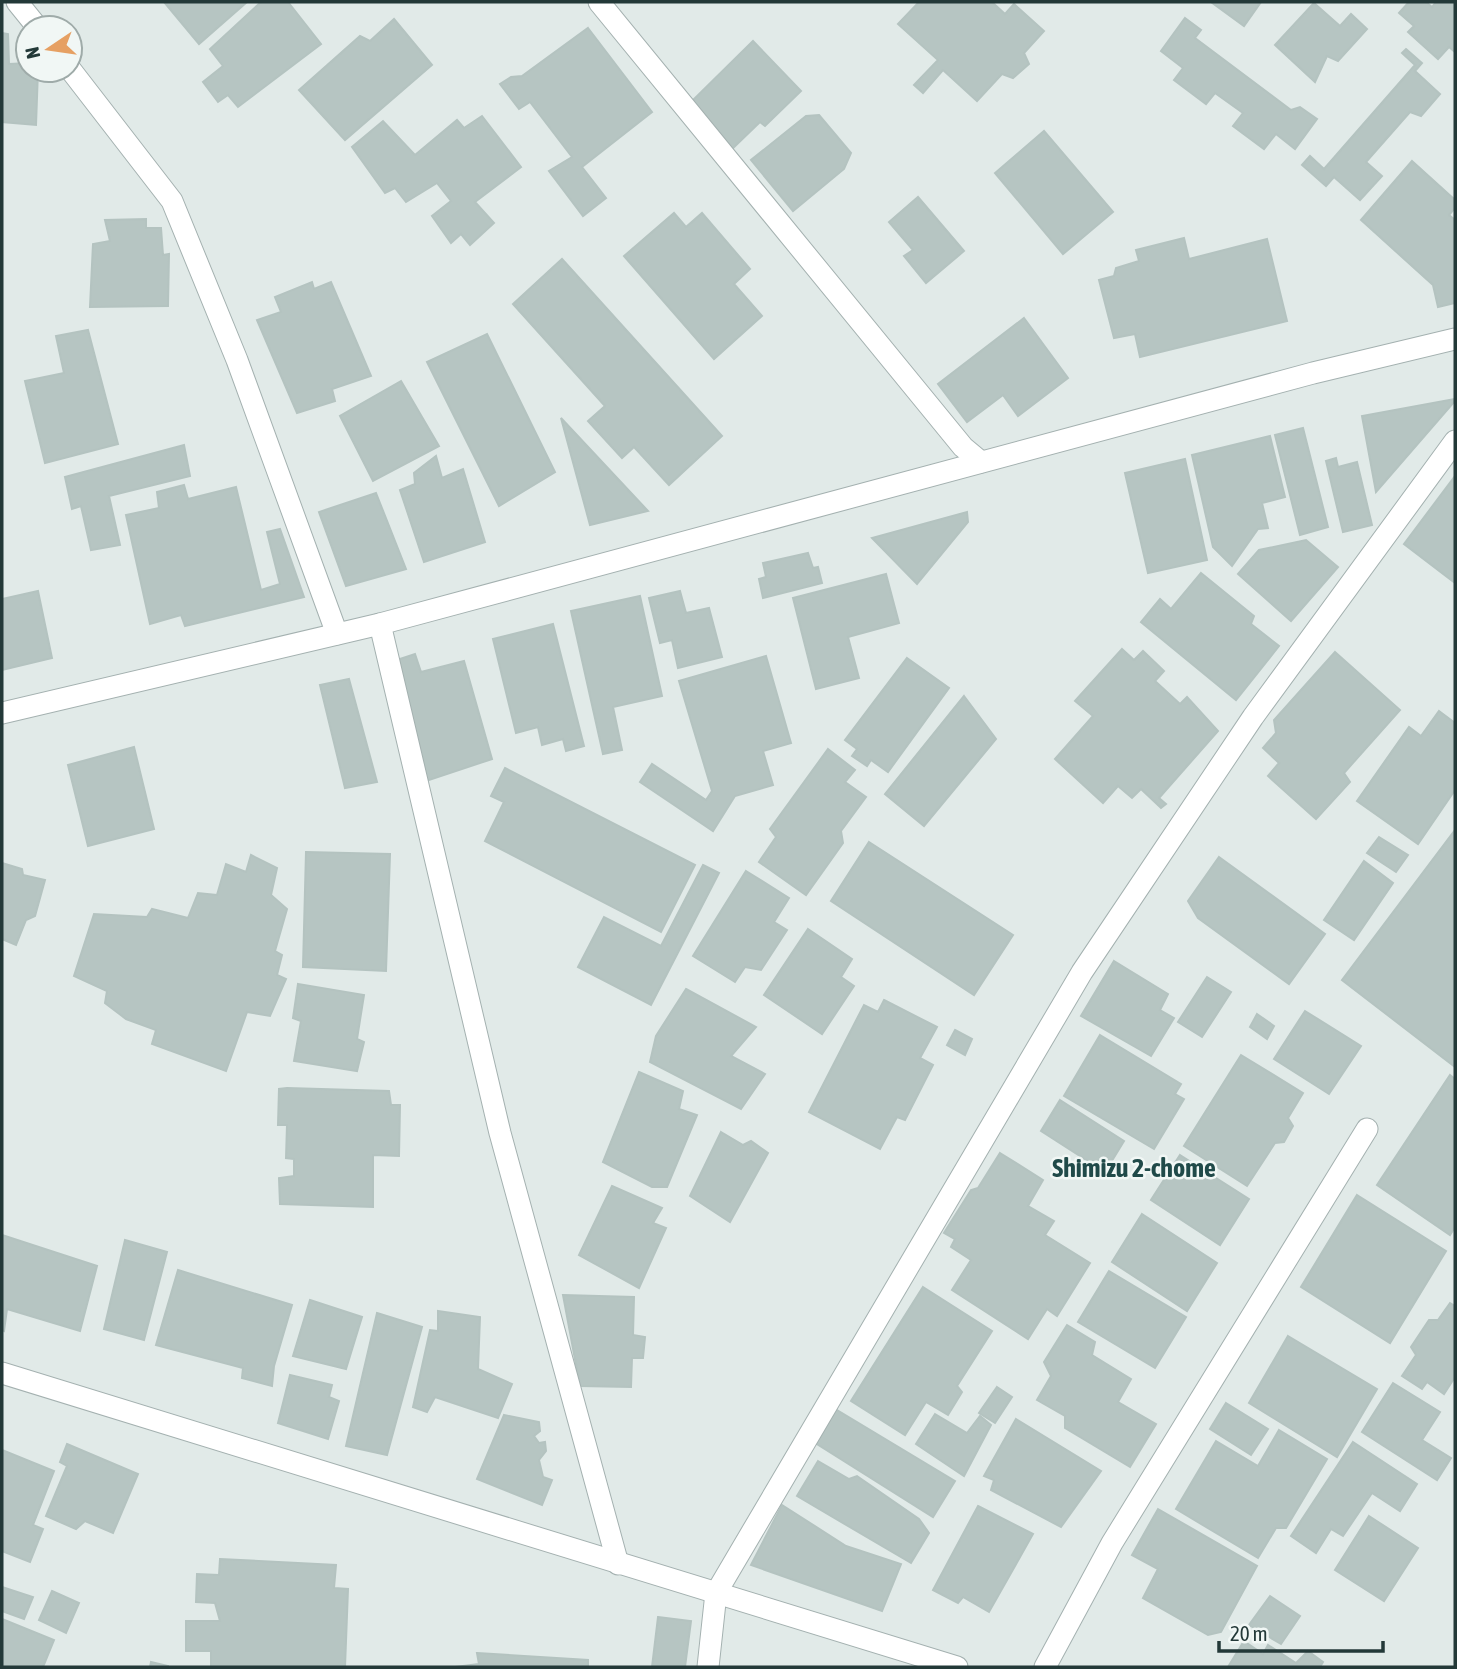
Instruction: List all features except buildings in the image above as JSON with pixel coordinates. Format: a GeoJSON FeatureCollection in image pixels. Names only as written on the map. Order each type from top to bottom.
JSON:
{"type":"FeatureCollection","features":[{"type":"Feature","properties":{"kind":"street"},"geometry":{"type":"LineString","coordinates":[[599,2],[954,436],[981,462]]}},
{"type":"Feature","properties":{"kind":"street"},"geometry":{"type":"LineString","coordinates":[[82,84],[172,201],[237,360],[337,634]]}},
{"type":"Feature","properties":{"kind":"street"},"geometry":{"type":"LineString","coordinates":[[2,713],[380,624],[1313,373],[1455,339]]}},
{"type":"Feature","properties":{"kind":"street"},"geometry":{"type":"LineString","coordinates":[[708,1667],[716,1593],[1082,972],[1252,717],[1455,441]]}},
{"type":"Feature","properties":{"kind":"street"},"geometry":{"type":"LineString","coordinates":[[380,624],[500,1133],[618,1564]]}},
{"type":"Feature","properties":{"kind":"street"},"geometry":{"type":"LineString","coordinates":[[1045,1667],[1112,1543],[1367,1129]]}},
{"type":"Feature","properties":{"kind":"street"},"geometry":{"type":"LineString","coordinates":[[2,1373],[957,1667]]}},
{"type":"Feature","properties":{"kind":"district","name":"Shimizu 2-chome"},"geometry":{"type":"Point","coordinates":[1134,1168]}}]}
